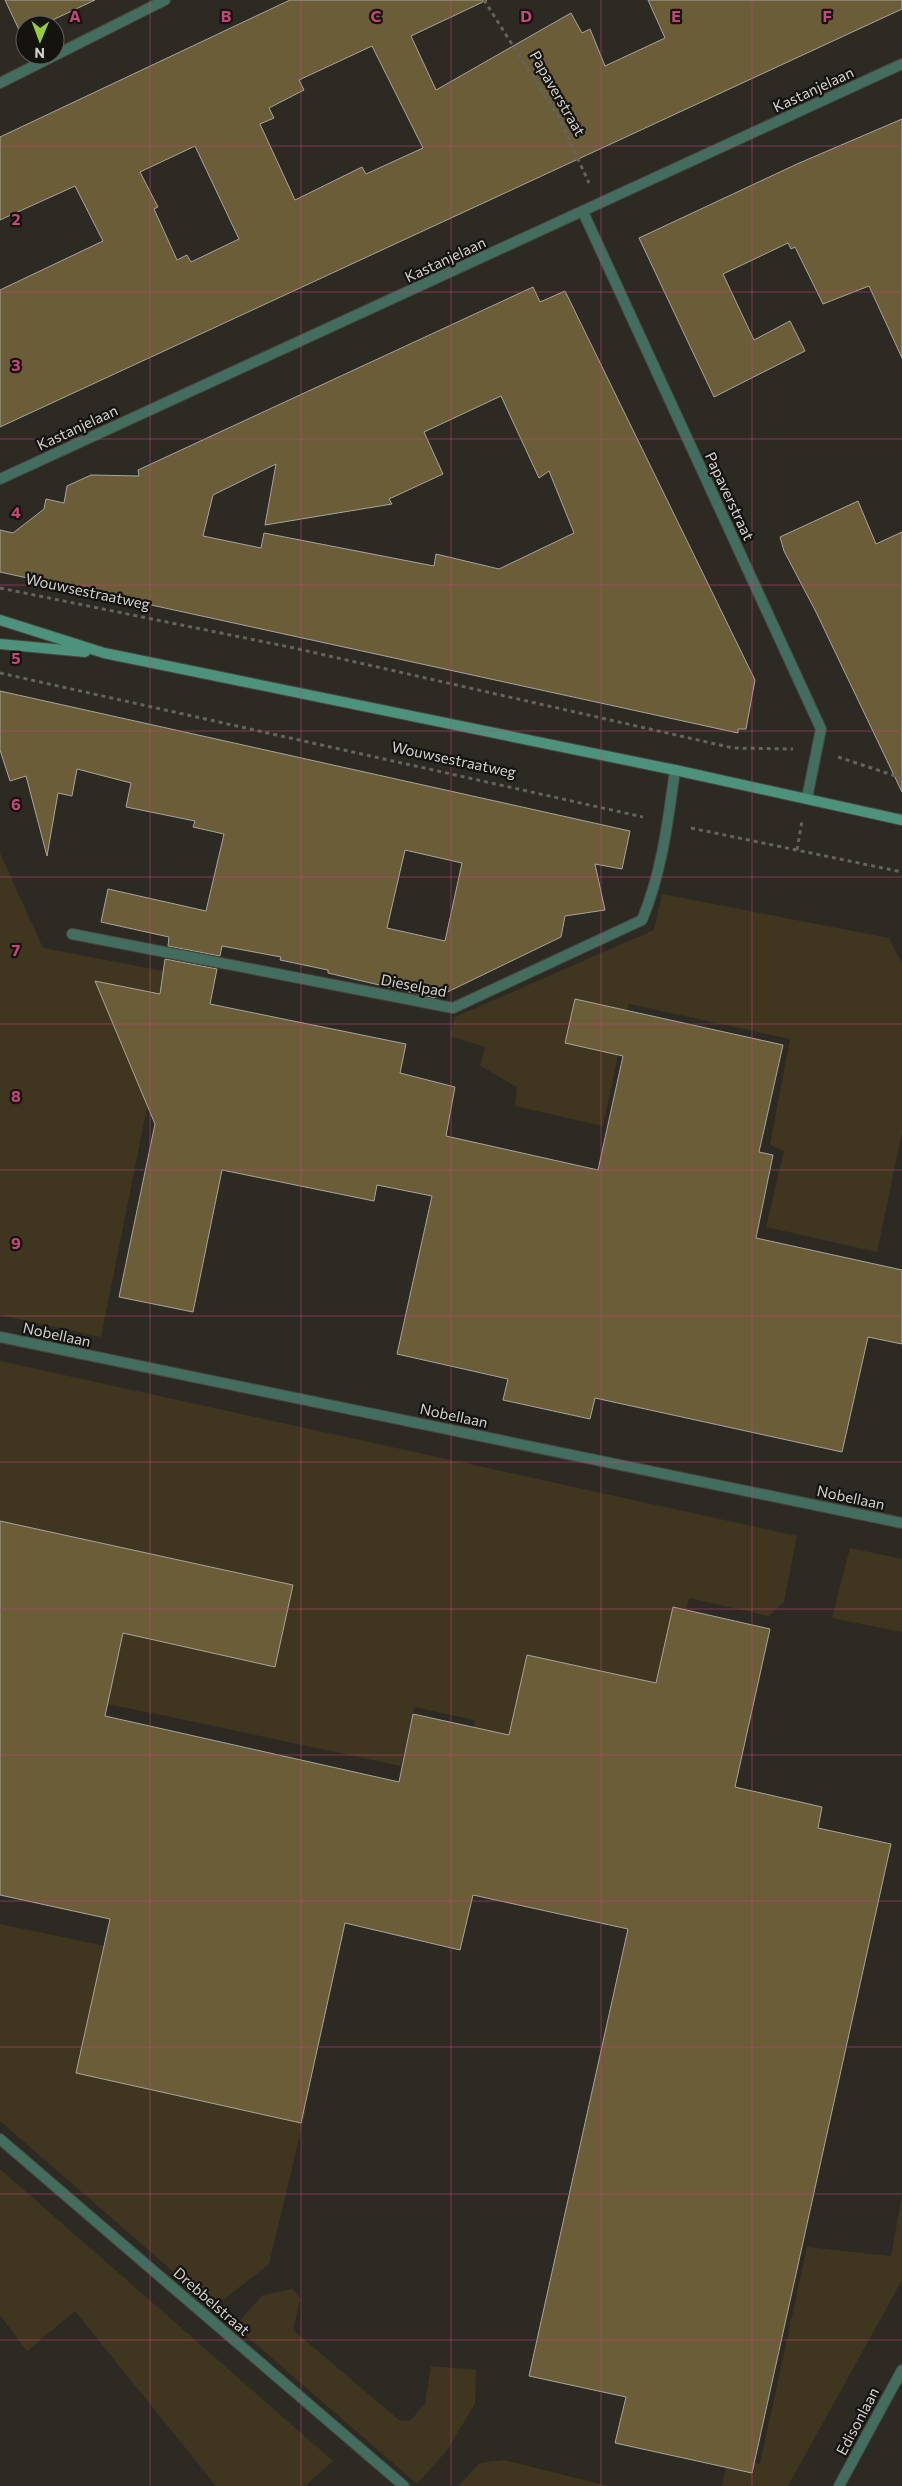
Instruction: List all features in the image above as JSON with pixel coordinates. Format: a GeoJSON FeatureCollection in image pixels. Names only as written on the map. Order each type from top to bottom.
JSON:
{"type":"FeatureCollection","features":[{"type":"Feature","properties":{"kind":"main road"},"geometry":{"type":"LineString","coordinates":[[0,620],[104,653],[675,770],[902,820]]}},
{"type":"Feature","properties":{"kind":"main road"},"geometry":{"type":"LineString","coordinates":[[0,644],[104,653]]}},
{"type":"Feature","properties":{"kind":"street"},"geometry":{"type":"LineString","coordinates":[[1,79],[165,0]]}},
{"type":"Feature","properties":{"kind":"street","name":"Kastanjelaan"},"geometry":{"type":"LineString","coordinates":[[0,479],[600,205],[902,64]]}},
{"type":"Feature","properties":{"kind":"street","name":"Papaverstraat"},"geometry":{"type":"LineString","coordinates":[[584,212],[821,729],[807,798]]}},
{"type":"Feature","properties":{"kind":"street","name":"Dieselpad"},"geometry":{"type":"LineString","coordinates":[[72,934],[453,1008],[642,920],[652,896],[667,823],[675,770]]}},
{"type":"Feature","properties":{"kind":"street","name":"Nobellaan"},"geometry":{"type":"LineString","coordinates":[[0,1337],[902,1523]]}},
{"type":"Feature","properties":{"kind":"street","name":"Drebbelstraat"},"geometry":{"type":"LineString","coordinates":[[0,2139],[404,2486]]}},
{"type":"Feature","properties":{"kind":"street","name":"Edisonlaan"},"geometry":{"type":"LineString","coordinates":[[839,2486],[902,2370]]}},
{"type":"Feature","properties":{"kind":"path","name":"Papaverstraat"},"geometry":{"type":"LineString","coordinates":[[484,0],[560,120],[600,205]]}},
{"type":"Feature","properties":{"kind":"path","name":"Wouwsestraatweg"},"geometry":{"type":"LineString","coordinates":[[0,588],[294,648],[733,748],[781,747],[832,755],[902,778]]}},
{"type":"Feature","properties":{"kind":"path","name":"Wouwsestraatweg"},"geometry":{"type":"LineString","coordinates":[[0,673],[667,823],[902,872]]}},
{"type":"Feature","properties":{"kind":"shaded area"},"geometry":{"type":"Polygon","coordinates":[[[0,853],[43,948],[174,973],[101,1337],[0,1315],[0,853]]]}},
{"type":"Feature","properties":{"kind":"shaded area"},"geometry":{"type":"Polygon","coordinates":[[[662,894],[889,938],[902,964],[902,1132],[877,1252],[766,1227],[784,1151],[770,1145],[790,1039],[629,1004],[603,1126],[515,1106],[517,1087],[480,1066],[485,1047],[450,1036],[455,1017],[654,930],[662,894]]]}},
{"type":"Feature","properties":{"kind":"shaded area"},"geometry":{"type":"Polygon","coordinates":[[[0,1361],[797,1536],[784,1602],[769,1616],[689,1598],[651,1776],[471,1737],[475,1720],[414,1707],[401,1766],[0,1683],[0,1361]]]}},
{"type":"Feature","properties":{"kind":"shaded area"},"geometry":{"type":"Polygon","coordinates":[[[850,1548],[902,1559],[902,1632],[832,1618],[850,1548]]]}},
{"type":"Feature","properties":{"kind":"shaded area"},"geometry":{"type":"Polygon","coordinates":[[[0,1924],[105,1946],[78,2063],[306,2110],[269,2264],[214,2307],[0,2121],[0,1924]]]}},
{"type":"Feature","properties":{"kind":"shaded area"},"geometry":{"type":"Polygon","coordinates":[[[0,2169],[333,2461],[305,2486],[216,2486],[75,2311],[27,2351],[0,2315],[0,2169]]]}},
{"type":"Feature","properties":{"kind":"shaded area"},"geometry":{"type":"Polygon","coordinates":[[[902,2195],[902,2280],[788,2486],[722,2486],[728,2457],[760,2464],[807,2247],[891,2256],[902,2195]]]}},
{"type":"Feature","properties":{"kind":"shaded area"},"geometry":{"type":"Polygon","coordinates":[[[293,2289],[300,2299],[293,2330],[399,2420],[410,2421],[425,2404],[431,2366],[476,2370],[475,2404],[447,2450],[417,2484],[235,2326],[263,2295],[293,2289]]]}},
{"type":"Feature","properties":{"kind":"shaded area"},"geometry":{"type":"Polygon","coordinates":[[[504,2460],[608,2486],[458,2486],[480,2463],[504,2460]]]}},
{"type":"Feature","properties":{"kind":"building"},"geometry":{"type":"Polygon","coordinates":[[[5,0],[95,0],[63,15],[15,15],[15,21],[5,0]]]}},
{"type":"Feature","properties":{"kind":"building"},"geometry":{"type":"Polygon","coordinates":[[[290,0],[487,0],[411,36],[436,90],[571,13],[582,33],[590,29],[605,66],[665,38],[648,0],[902,0],[902,9],[0,427],[0,290],[103,241],[75,186],[0,220],[0,137],[290,0]],[[372,46],[299,80],[304,90],[269,108],[274,118],[260,124],[295,200],[362,167],[366,174],[423,148],[372,46]],[[195,146],[140,172],[158,207],[154,209],[177,260],[187,255],[191,262],[239,239],[195,146]]]}},
{"type":"Feature","properties":{"kind":"building"},"geometry":{"type":"Polygon","coordinates":[[[902,119],[902,358],[869,286],[823,304],[795,247],[791,249],[788,243],[723,274],[754,340],[790,321],[805,351],[714,397],[639,238],[797,164],[902,119]]]}},
{"type":"Feature","properties":{"kind":"building"},"geometry":{"type":"Polygon","coordinates":[[[533,287],[540,302],[565,291],[755,680],[746,729],[738,729],[738,733],[0,572],[0,530],[13,533],[44,509],[46,499],[64,503],[67,486],[91,475],[139,476],[138,470],[533,287]],[[501,396],[424,432],[443,474],[389,499],[392,504],[265,525],[276,464],[213,495],[203,536],[261,548],[264,533],[434,566],[436,554],[499,569],[574,533],[549,471],[539,478],[501,396]]]}},
{"type":"Feature","properties":{"kind":"building"},"geometry":{"type":"Polygon","coordinates":[[[858,501],[876,544],[902,532],[902,792],[816,612],[784,551],[780,537],[858,501]]]}},
{"type":"Feature","properties":{"kind":"building"},"geometry":{"type":"Polygon","coordinates":[[[0,691],[630,831],[622,869],[595,864],[605,910],[565,916],[561,937],[435,998],[328,973],[328,970],[280,960],[281,957],[222,946],[220,956],[168,946],[169,937],[101,922],[108,889],[206,911],[224,834],[193,827],[195,821],[126,807],[131,783],[77,769],[72,796],[58,793],[47,856],[26,776],[10,781],[0,750],[0,691]],[[405,850],[387,928],[445,941],[462,863],[405,850]]]}},
{"type":"Feature","properties":{"kind":"building"},"geometry":{"type":"Polygon","coordinates":[[[165,959],[217,969],[210,1004],[406,1044],[400,1073],[455,1087],[446,1136],[598,1170],[623,1056],[565,1043],[575,999],[783,1045],[759,1152],[773,1155],[756,1238],[902,1270],[902,1344],[868,1337],[842,1452],[595,1398],[590,1419],[503,1400],[508,1379],[397,1354],[432,1196],[377,1185],[374,1201],[222,1170],[193,1312],[119,1297],[155,1124],[95,981],[160,994],[165,959]]]}},
{"type":"Feature","properties":{"kind":"building"},"geometry":{"type":"Polygon","coordinates":[[[0,1521],[293,1585],[275,1667],[123,1633],[105,1716],[399,1782],[413,1714],[509,1735],[527,1655],[656,1683],[673,1607],[770,1629],[735,1787],[822,1807],[818,1828],[891,1844],[752,2473],[615,2443],[626,2397],[529,2376],[628,1929],[473,1895],[460,1950],[345,1923],[301,2123],[76,2073],[110,1919],[0,1895],[0,1521]]]}}]}
